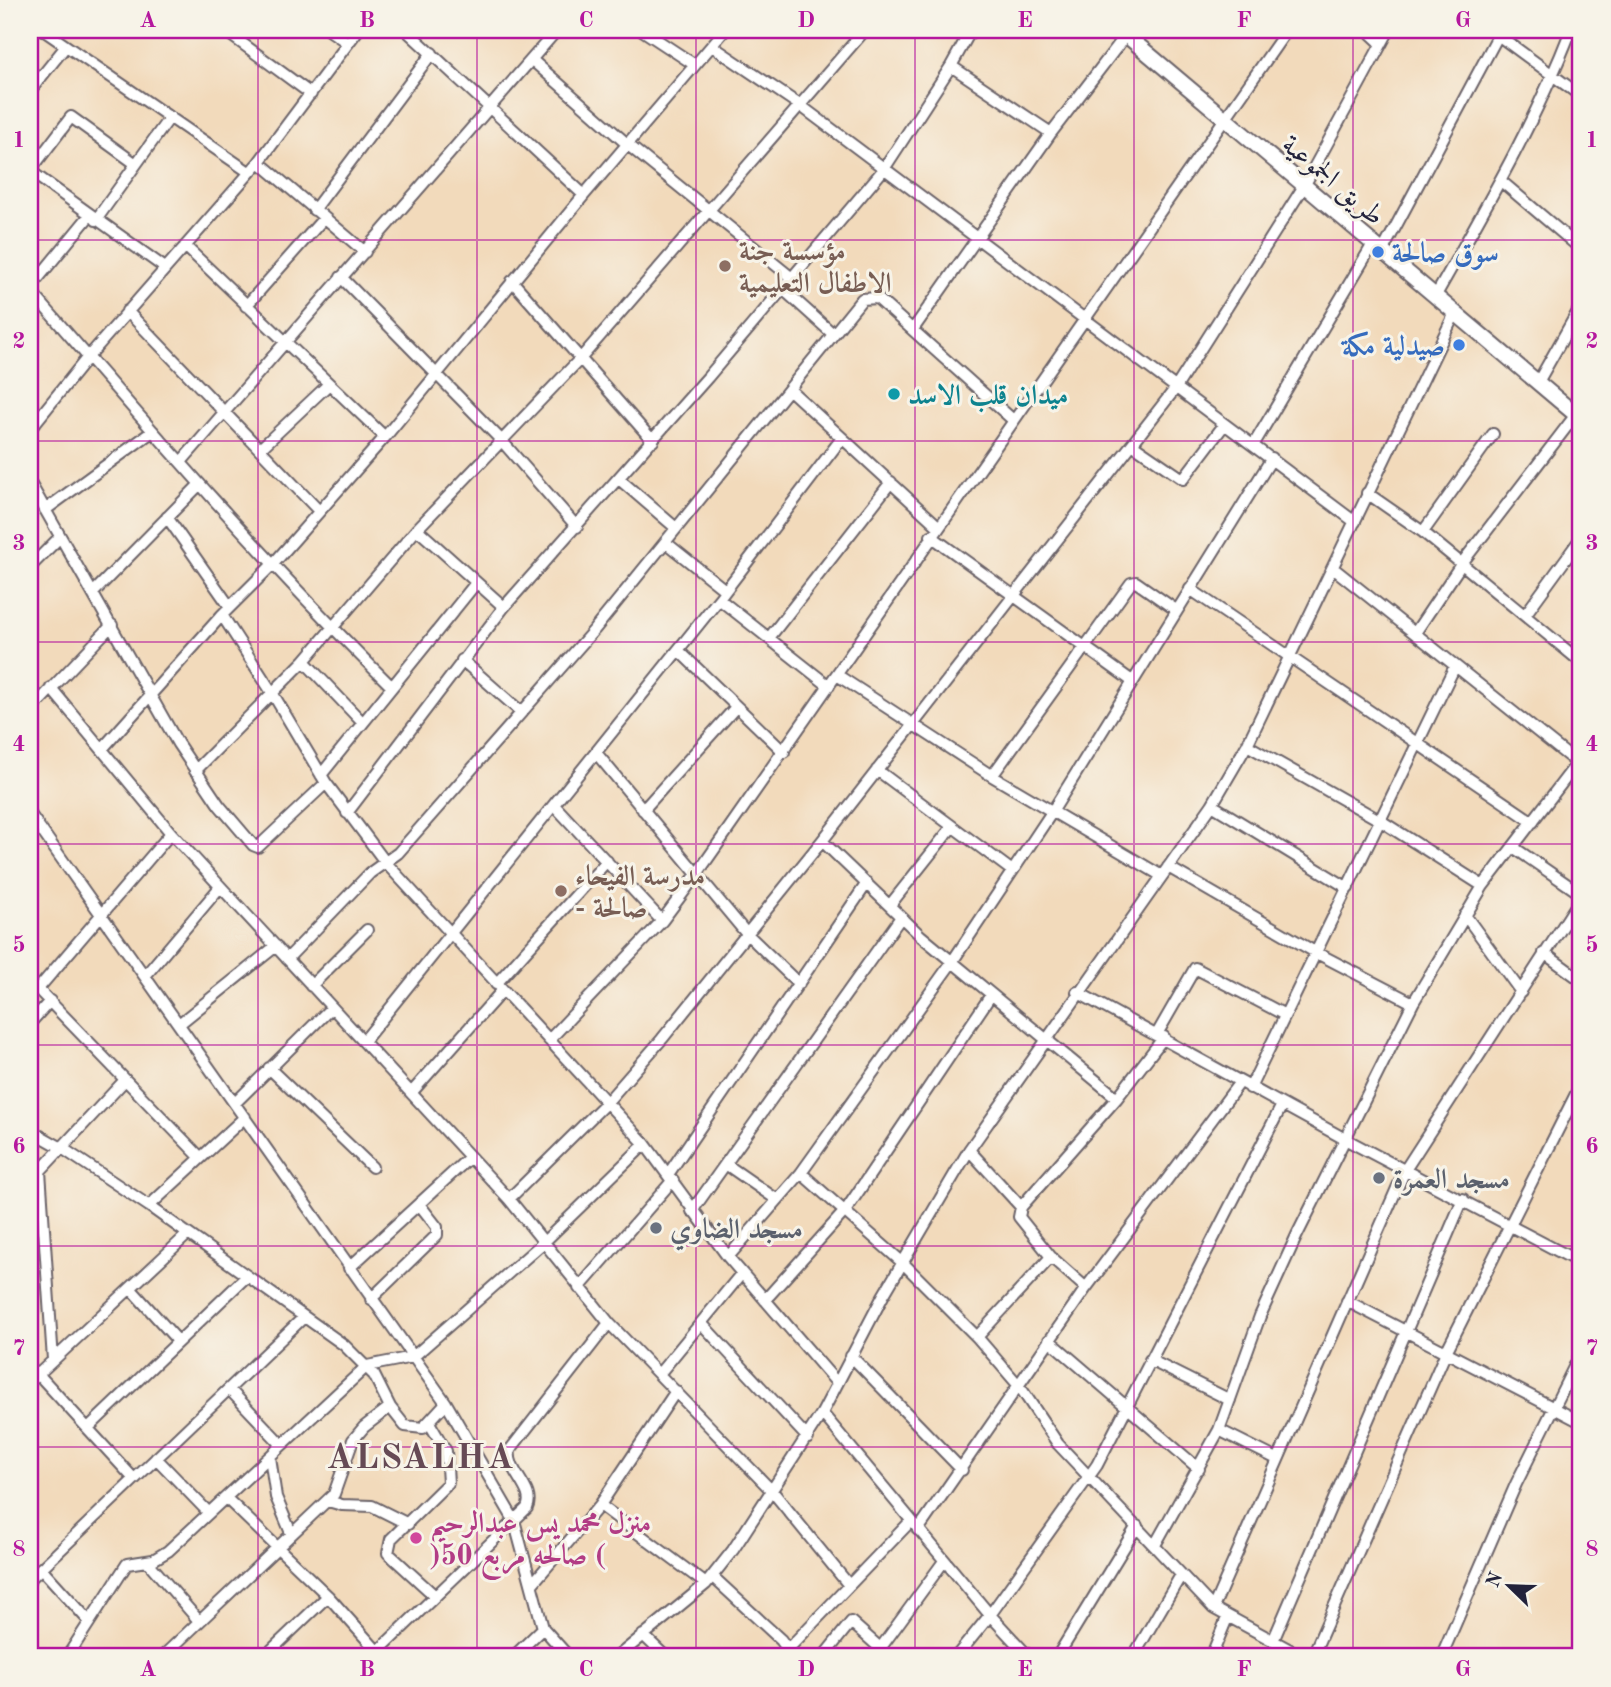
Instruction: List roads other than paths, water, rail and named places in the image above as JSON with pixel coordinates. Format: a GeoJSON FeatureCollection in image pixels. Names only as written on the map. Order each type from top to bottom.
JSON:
{"type":"FeatureCollection","features":[{"type":"Feature","properties":{"kind":"main road","name":"طريق الجموعية"},"geometry":{"type":"LineString","coordinates":[[1123,32],[1435,297],[1580,414]]}},
{"type":"Feature","properties":{"kind":"street"},"geometry":{"type":"LineString","coordinates":[[43,30],[59,34],[66,46],[249,172]]}},
{"type":"Feature","properties":{"kind":"street"},"geometry":{"type":"LineString","coordinates":[[225,30],[311,94]]}},
{"type":"Feature","properties":{"kind":"street"},"geometry":{"type":"LineString","coordinates":[[330,30],[348,43]]}},
{"type":"Feature","properties":{"kind":"street"},"geometry":{"type":"LineString","coordinates":[[30,429],[127,311],[260,162],[358,30]]}},
{"type":"Feature","properties":{"kind":"street"},"geometry":{"type":"LineString","coordinates":[[406,30],[584,195]]}},
{"type":"Feature","properties":{"kind":"street"},"geometry":{"type":"LineString","coordinates":[[181,462],[492,108],[557,30]]}},
{"type":"Feature","properties":{"kind":"street"},"geometry":{"type":"LineString","coordinates":[[642,30],[695,65]]}},
{"type":"Feature","properties":{"kind":"street"},"geometry":{"type":"LineString","coordinates":[[103,748],[226,611],[274,564],[386,437],[436,372],[725,30]]}},
{"type":"Feature","properties":{"kind":"street"},"geometry":{"type":"LineString","coordinates":[[195,771],[304,661],[417,529],[581,358],[865,30]]}},
{"type":"Feature","properties":{"kind":"street"},"geometry":{"type":"LineString","coordinates":[[347,813],[504,607],[653,441],[884,169],[951,66],[971,30]]}},
{"type":"Feature","properties":{"kind":"street"},"geometry":{"type":"LineString","coordinates":[[549,1040],[662,920],[697,874],[1287,30]]}},
{"type":"Feature","properties":{"kind":"street"},"geometry":{"type":"LineString","coordinates":[[1367,30],[1381,43]]}},
{"type":"Feature","properties":{"kind":"street"},"geometry":{"type":"LineString","coordinates":[[509,1199],[607,1102],[822,841],[1175,389],[1304,186],[1389,30]]}},
{"type":"Feature","properties":{"kind":"street"},"geometry":{"type":"LineString","coordinates":[[1435,297],[1501,181],[1554,74],[1571,30]]}},
{"type":"Feature","properties":{"kind":"street"},"geometry":{"type":"LineString","coordinates":[[914,328],[1123,32]]}},
{"type":"Feature","properties":{"kind":"street"},"geometry":{"type":"LineString","coordinates":[[1254,444],[1377,248],[1500,32],[1581,96]]}},
{"type":"Feature","properties":{"kind":"street"},"geometry":{"type":"LineString","coordinates":[[31,87],[66,46]]}},
{"type":"Feature","properties":{"kind":"street"},"geometry":{"type":"LineString","coordinates":[[712,46],[801,106],[1355,522]]}},
{"type":"Feature","properties":{"kind":"street"},"geometry":{"type":"LineString","coordinates":[[314,210],[432,53]]}},
{"type":"Feature","properties":{"kind":"street"},"geometry":{"type":"LineString","coordinates":[[532,60],[627,144],[793,279]]}},
{"type":"Feature","properties":{"kind":"street"},"geometry":{"type":"LineString","coordinates":[[951,66],[1051,134]]}},
{"type":"Feature","properties":{"kind":"street"},"geometry":{"type":"LineString","coordinates":[[136,164],[71,117],[30,171],[165,268]]}},
{"type":"Feature","properties":{"kind":"street"},"geometry":{"type":"LineString","coordinates":[[170,117],[93,217],[30,289],[200,484],[332,628],[392,687]]}},
{"type":"Feature","properties":{"kind":"street"},"geometry":{"type":"LineString","coordinates":[[260,162],[365,252]]}},
{"type":"Feature","properties":{"kind":"street"},"geometry":{"type":"LineString","coordinates":[[1501,181],[1581,249]]}},
{"type":"Feature","properties":{"kind":"street"},"geometry":{"type":"LineString","coordinates":[[246,306],[324,218]]}},
{"type":"Feature","properties":{"kind":"street"},"geometry":{"type":"LineString","coordinates":[[185,246],[328,385],[386,437]]}},
{"type":"Feature","properties":{"kind":"street"},"geometry":{"type":"LineString","coordinates":[[341,277],[501,440],[577,527]]}},
{"type":"Feature","properties":{"kind":"street"},"geometry":{"type":"LineString","coordinates":[[512,281],[653,441]]}},
{"type":"Feature","properties":{"kind":"street"},"geometry":{"type":"LineString","coordinates":[[783,289],[833,334]]}},
{"type":"Feature","properties":{"kind":"street"},"geometry":{"type":"LineString","coordinates":[[287,959],[370,873],[386,863],[585,641],[833,334],[867,296],[877,298],[914,328],[1013,420]]}},
{"type":"Feature","properties":{"kind":"street"},"geometry":{"type":"LineString","coordinates":[[1538,382],[1581,306]]}},
{"type":"Feature","properties":{"kind":"street"},"geometry":{"type":"LineString","coordinates":[[127,311],[319,510]]}},
{"type":"Feature","properties":{"kind":"street"},"geometry":{"type":"LineString","coordinates":[[617,1657],[709,1580],[773,1492],[822,1413],[851,1356],[969,1150],[1077,992],[1212,805],[1247,745],[1455,313]]}},
{"type":"Feature","properties":{"kind":"street"},"geometry":{"type":"LineString","coordinates":[[260,449],[328,385]]}},
{"type":"Feature","properties":{"kind":"street"},"geometry":{"type":"LineString","coordinates":[[790,390],[938,526]]}},
{"type":"Feature","properties":{"kind":"street"},"geometry":{"type":"LineString","coordinates":[[1415,632],[1462,563],[1580,414]]}},
{"type":"Feature","properties":{"kind":"street"},"geometry":{"type":"LineString","coordinates":[[1132,443],[1183,479],[1224,425]]}},
{"type":"Feature","properties":{"kind":"street"},"geometry":{"type":"LineString","coordinates":[[45,510],[152,431]]}},
{"type":"Feature","properties":{"kind":"street"},"geometry":{"type":"LineString","coordinates":[[1423,533],[1493,434]]}},
{"type":"Feature","properties":{"kind":"street"},"geometry":{"type":"LineString","coordinates":[[364,1041],[597,754],[842,438]]}},
{"type":"Feature","properties":{"kind":"street"},"geometry":{"type":"LineString","coordinates":[[728,1257],[801,1173],[952,962],[1052,812],[1272,458]]}},
{"type":"Feature","properties":{"kind":"street"},"geometry":{"type":"LineString","coordinates":[[619,480],[676,528]]}},
{"type":"Feature","properties":{"kind":"street"},"geometry":{"type":"LineString","coordinates":[[769,638],[891,482]]}},
{"type":"Feature","properties":{"kind":"street"},"geometry":{"type":"LineString","coordinates":[[30,483],[195,771],[227,816],[255,848],[324,779],[363,723],[476,583]]}},
{"type":"Feature","properties":{"kind":"street"},"geometry":{"type":"LineString","coordinates":[[93,593],[200,484]]}},
{"type":"Feature","properties":{"kind":"street"},"geometry":{"type":"LineString","coordinates":[[1367,492],[1462,563],[1581,662]]}},
{"type":"Feature","properties":{"kind":"street"},"geometry":{"type":"LineString","coordinates":[[167,517],[347,813],[386,863],[449,934],[645,1144],[728,1257],[837,1383]]}},
{"type":"Feature","properties":{"kind":"street"},"geometry":{"type":"LineString","coordinates":[[417,529],[504,607]]}},
{"type":"Feature","properties":{"kind":"street"},"geometry":{"type":"LineString","coordinates":[[931,536],[1015,594],[1132,681]]}},
{"type":"Feature","properties":{"kind":"street"},"geometry":{"type":"LineString","coordinates":[[30,567],[60,537]]}},
{"type":"Feature","properties":{"kind":"street"},"geometry":{"type":"LineString","coordinates":[[1525,615],[1577,554],[1581,538]]}},
{"type":"Feature","properties":{"kind":"street"},"geometry":{"type":"LineString","coordinates":[[665,542],[769,638],[829,686]]}},
{"type":"Feature","properties":{"kind":"street"},"geometry":{"type":"LineString","coordinates":[[1155,1545],[1219,1430],[1260,1316],[1297,1235],[1413,1003],[1483,886],[1578,766],[1333,568]]}},
{"type":"Feature","properties":{"kind":"street"},"geometry":{"type":"LineString","coordinates":[[992,776],[1133,582],[1176,610]]}},
{"type":"Feature","properties":{"kind":"street"},"geometry":{"type":"LineString","coordinates":[[1190,589],[1291,654],[1533,822]]}},
{"type":"Feature","properties":{"kind":"street"},"geometry":{"type":"LineString","coordinates":[[30,711],[112,625]]}},
{"type":"Feature","properties":{"kind":"street"},"geometry":{"type":"LineString","coordinates":[[678,650],[784,752]]}},
{"type":"Feature","properties":{"kind":"street"},"geometry":{"type":"LineString","coordinates":[[462,660],[520,711]]}},
{"type":"Feature","properties":{"kind":"street"},"geometry":{"type":"LineString","coordinates":[[304,661],[363,723]]}},
{"type":"Feature","properties":{"kind":"street"},"geometry":{"type":"LineString","coordinates":[[600,1505],[709,1580],[791,1653],[848,1584],[914,1526],[962,1470],[1086,1288],[1245,1085],[1285,1015],[1455,666]]}},
{"type":"Feature","properties":{"kind":"street"},"geometry":{"type":"LineString","coordinates":[[837,675],[1052,812],[1413,1003]]}},
{"type":"Feature","properties":{"kind":"street"},"geometry":{"type":"LineString","coordinates":[[51,688],[171,833],[509,1199],[609,1323],[773,1492],[848,1584]]}},
{"type":"Feature","properties":{"kind":"street"},"geometry":{"type":"LineString","coordinates":[[643,810],[736,707]]}},
{"type":"Feature","properties":{"kind":"street"},"geometry":{"type":"LineString","coordinates":[[1247,745],[1381,821],[1483,886]]}},
{"type":"Feature","properties":{"kind":"street"},"geometry":{"type":"LineString","coordinates":[[597,754],[746,933],[799,984]]}},
{"type":"Feature","properties":{"kind":"street"},"geometry":{"type":"LineString","coordinates":[[877,770],[1011,870]]}},
{"type":"Feature","properties":{"kind":"street"},"geometry":{"type":"LineString","coordinates":[[554,805],[662,920]]}},
{"type":"Feature","properties":{"kind":"street"},"geometry":{"type":"LineString","coordinates":[[1212,805],[1348,888]]}},
{"type":"Feature","properties":{"kind":"street"},"geometry":{"type":"LineString","coordinates":[[32,822],[145,976],[446,1404],[514,1520],[543,1628],[569,1657]]}},
{"type":"Feature","properties":{"kind":"street"},"geometry":{"type":"LineString","coordinates":[[890,905],[952,827]]}},
{"type":"Feature","properties":{"kind":"street"},"geometry":{"type":"LineString","coordinates":[[171,833],[101,915],[34,985],[200,1157]]}},
{"type":"Feature","properties":{"kind":"street"},"geometry":{"type":"LineString","coordinates":[[822,841],[952,962],[1117,1097]]}},
{"type":"Feature","properties":{"kind":"street"},"geometry":{"type":"LineString","coordinates":[[1213,1608],[1405,1170],[1581,896],[1513,847]]}},
{"type":"Feature","properties":{"kind":"street"},"geometry":{"type":"LineString","coordinates":[[412,1092],[607,861]]}},
{"type":"Feature","properties":{"kind":"street"},"geometry":{"type":"LineString","coordinates":[[579,1288],[671,1177],[867,883]]}},
{"type":"Feature","properties":{"kind":"street"},"geometry":{"type":"LineString","coordinates":[[145,976],[220,887]]}},
{"type":"Feature","properties":{"kind":"street"},"geometry":{"type":"LineString","coordinates":[[1465,915],[1521,992]]}},
{"type":"Feature","properties":{"kind":"street"},"geometry":{"type":"LineString","coordinates":[[692,1211],[901,917]]}},
{"type":"Feature","properties":{"kind":"street"},"geometry":{"type":"LineString","coordinates":[[311,986],[367,930]]}},
{"type":"Feature","properties":{"kind":"street"},"geometry":{"type":"LineString","coordinates":[[179,1024],[276,946]]}},
{"type":"Feature","properties":{"kind":"street"},"geometry":{"type":"LineString","coordinates":[[1545,953],[1581,980]]}},
{"type":"Feature","properties":{"kind":"street"},"geometry":{"type":"LineString","coordinates":[[1086,1288],[1051,1257],[1019,1217],[1021,1207],[1117,1097],[1160,1035],[1195,968],[1285,1015]]}},
{"type":"Feature","properties":{"kind":"street"},"geometry":{"type":"LineString","coordinates":[[1077,992],[1160,1035],[1345,1139],[1581,1262]]}},
{"type":"Feature","properties":{"kind":"street"},"geometry":{"type":"LineString","coordinates":[[765,1300],[846,1210],[991,995]]}},
{"type":"Feature","properties":{"kind":"street"},"geometry":{"type":"LineString","coordinates":[[30,1023],[50,1001]]}},
{"type":"Feature","properties":{"kind":"street"},"geometry":{"type":"LineString","coordinates":[[235,1103],[331,1008]]}},
{"type":"Feature","properties":{"kind":"street"},"geometry":{"type":"LineString","coordinates":[[269,1068],[372,1167]]}},
{"type":"Feature","properties":{"kind":"street"},"geometry":{"type":"LineString","coordinates":[[53,1360],[39,1177],[43,1167],[125,1080]]}},
{"type":"Feature","properties":{"kind":"street"},"geometry":{"type":"LineString","coordinates":[[1312,1657],[1446,1352],[1581,1084]]}},
{"type":"Feature","properties":{"kind":"street"},"geometry":{"type":"LineString","coordinates":[[956,1657],[990,1615],[1088,1478],[1282,1105]]}},
{"type":"Feature","properties":{"kind":"street"},"geometry":{"type":"LineString","coordinates":[[149,1206],[244,1117]]}},
{"type":"Feature","properties":{"kind":"street"},"geometry":{"type":"LineString","coordinates":[[30,1130],[149,1206],[304,1317],[367,1366],[390,1407],[405,1426],[423,1428],[430,1424],[446,1404]]}},
{"type":"Feature","properties":{"kind":"street"},"geometry":{"type":"LineString","coordinates":[[68,1657],[121,1569],[127,1564],[161,1556],[367,1366],[414,1357],[545,1241],[645,1144]]}},
{"type":"Feature","properties":{"kind":"street"},"geometry":{"type":"LineString","coordinates":[[969,1150],[1021,1207]]}},
{"type":"Feature","properties":{"kind":"street"},"geometry":{"type":"LineString","coordinates":[[349,1268],[470,1157]]}},
{"type":"Feature","properties":{"kind":"street"},"geometry":{"type":"LineString","coordinates":[[727,1164],[776,1199]]}},
{"type":"Feature","properties":{"kind":"street"},"geometry":{"type":"LineString","coordinates":[[801,1173],[903,1263],[977,1337],[1020,1387],[1047,1431],[1088,1478],[1213,1608],[1301,1657]]}},
{"type":"Feature","properties":{"kind":"street"},"geometry":{"type":"LineString","coordinates":[[1273,1641],[1463,1199]]}},
{"type":"Feature","properties":{"kind":"street"},"geometry":{"type":"LineString","coordinates":[[371,1299],[437,1236],[437,1227],[419,1204]]}},
{"type":"Feature","properties":{"kind":"street"},"geometry":{"type":"LineString","coordinates":[[134,1479],[88,1428],[33,1375],[53,1360],[188,1234]]}},
{"type":"Feature","properties":{"kind":"street"},"geometry":{"type":"LineString","coordinates":[[977,1337],[1051,1257]]}},
{"type":"Feature","properties":{"kind":"street"},"geometry":{"type":"LineString","coordinates":[[659,1374],[742,1273]]}},
{"type":"Feature","properties":{"kind":"street"},"geometry":{"type":"LineString","coordinates":[[88,1428],[247,1276]]}},
{"type":"Feature","properties":{"kind":"street"},"geometry":{"type":"LineString","coordinates":[[131,1289],[178,1341]]}},
{"type":"Feature","properties":{"kind":"street"},"geometry":{"type":"LineString","coordinates":[[1347,1301],[1581,1422]]}},
{"type":"Feature","properties":{"kind":"street"},"geometry":{"type":"LineString","coordinates":[[30,1579],[304,1317]]}},
{"type":"Feature","properties":{"kind":"street"},"geometry":{"type":"LineString","coordinates":[[226,1498],[328,1596],[375,1655],[530,1503],[510,1464],[510,1450],[609,1323]]}},
{"type":"Feature","properties":{"kind":"street"},"geometry":{"type":"LineString","coordinates":[[702,1324],[808,1437]]}},
{"type":"Feature","properties":{"kind":"street"},"geometry":{"type":"LineString","coordinates":[[1049,1340],[1199,1469]]}},
{"type":"Feature","properties":{"kind":"street"},"geometry":{"type":"LineString","coordinates":[[1441,1657],[1516,1484],[1581,1353]]}},
{"type":"Feature","properties":{"kind":"street"},"geometry":{"type":"LineString","coordinates":[[851,1356],[962,1470]]}},
{"type":"Feature","properties":{"kind":"street"},"geometry":{"type":"LineString","coordinates":[[1150,1360],[1230,1401]]}},
{"type":"Feature","properties":{"kind":"street"},"geometry":{"type":"LineString","coordinates":[[229,1389],[282,1445]]}},
{"type":"Feature","properties":{"kind":"street"},"geometry":{"type":"LineString","coordinates":[[533,1583],[600,1505],[676,1391]]}},
{"type":"Feature","properties":{"kind":"street"},"geometry":{"type":"LineString","coordinates":[[170,1655],[199,1621],[277,1545],[328,1501],[338,1488],[353,1440],[390,1407]]}},
{"type":"Feature","properties":{"kind":"street"},"geometry":{"type":"LineString","coordinates":[[822,1413],[914,1526],[1029,1657]]}},
{"type":"Feature","properties":{"kind":"street"},"geometry":{"type":"LineString","coordinates":[[430,1424],[446,1451],[449,1463],[448,1482],[391,1539],[388,1553],[435,1596]]}},
{"type":"Feature","properties":{"kind":"street"},"geometry":{"type":"LineString","coordinates":[[1219,1430],[1277,1459]]}},
{"type":"Feature","properties":{"kind":"street"},"geometry":{"type":"LineString","coordinates":[[270,1457],[276,1497],[291,1533]]}},
{"type":"Feature","properties":{"kind":"street"},"geometry":{"type":"LineString","coordinates":[[156,1458],[209,1514]]}},
{"type":"Feature","properties":{"kind":"street"},"geometry":{"type":"LineString","coordinates":[[328,1501],[342,1505],[373,1506],[408,1524]]}},
{"type":"Feature","properties":{"kind":"street"},"geometry":{"type":"LineString","coordinates":[[1057,1657],[1137,1526]]}},
{"type":"Feature","properties":{"kind":"street"},"geometry":{"type":"LineString","coordinates":[[147,1561],[199,1621]]}},
{"type":"Feature","properties":{"kind":"street"},"geometry":{"type":"LineString","coordinates":[[826,1656],[851,1622],[877,1653],[944,1561]]}},
{"type":"Feature","properties":{"kind":"street"},"geometry":{"type":"LineString","coordinates":[[41,1568],[89,1622]]}},
{"type":"Feature","properties":{"kind":"street"},"geometry":{"type":"LineString","coordinates":[[1133,1657],[1181,1575]]}},
{"type":"Feature","properties":{"kind":"street"},"geometry":{"type":"LineString","coordinates":[[264,1657],[328,1596]]}},
{"type":"Feature","properties":{"kind":"street"},"geometry":{"type":"LineString","coordinates":[[1211,1657],[1227,1618]]}},
{"type":"Feature","properties":{"kind":"street"},"geometry":{"type":"LineString","coordinates":[[513,1657],[543,1628]]}},
{"type":"Feature","properties":{"kind":"street"},"geometry":{"type":"LineString","coordinates":[[643,1635],[666,1657]]}},
{"type":"Feature","properties":{"kind":"place","name":"سوق صالحة"},"geometry":{"type":"Point","coordinates":[1378,252]}},
{"type":"Feature","properties":{"kind":"place","name":"مؤسسة جنة الاطفال التعليمية"},"geometry":{"type":"Point","coordinates":[725,266]}},
{"type":"Feature","properties":{"kind":"place","name":"صيدلية مكة"},"geometry":{"type":"Point","coordinates":[1459,345]}},
{"type":"Feature","properties":{"kind":"place","name":"ميدان قلب الاسد"},"geometry":{"type":"Point","coordinates":[894,394]}},
{"type":"Feature","properties":{"kind":"place","name":"مدرسة الفيحاء - صالحة"},"geometry":{"type":"Point","coordinates":[561,891]}},
{"type":"Feature","properties":{"kind":"place","name":"مسجد العمرة"},"geometry":{"type":"Point","coordinates":[1379,1178]}},
{"type":"Feature","properties":{"kind":"place","name":"مسجد الضاوي"},"geometry":{"type":"Point","coordinates":[656,1228]}},
{"type":"Feature","properties":{"kind":"place","name":"منزل محمد يس عبدالرحيم )صالحه مربع 50 ("},"geometry":{"type":"Point","coordinates":[416,1538]}},
{"type":"Feature","properties":{"kind":"district","name":"ALSALHA"},"geometry":{"type":"Point","coordinates":[421,1456]}}]}
